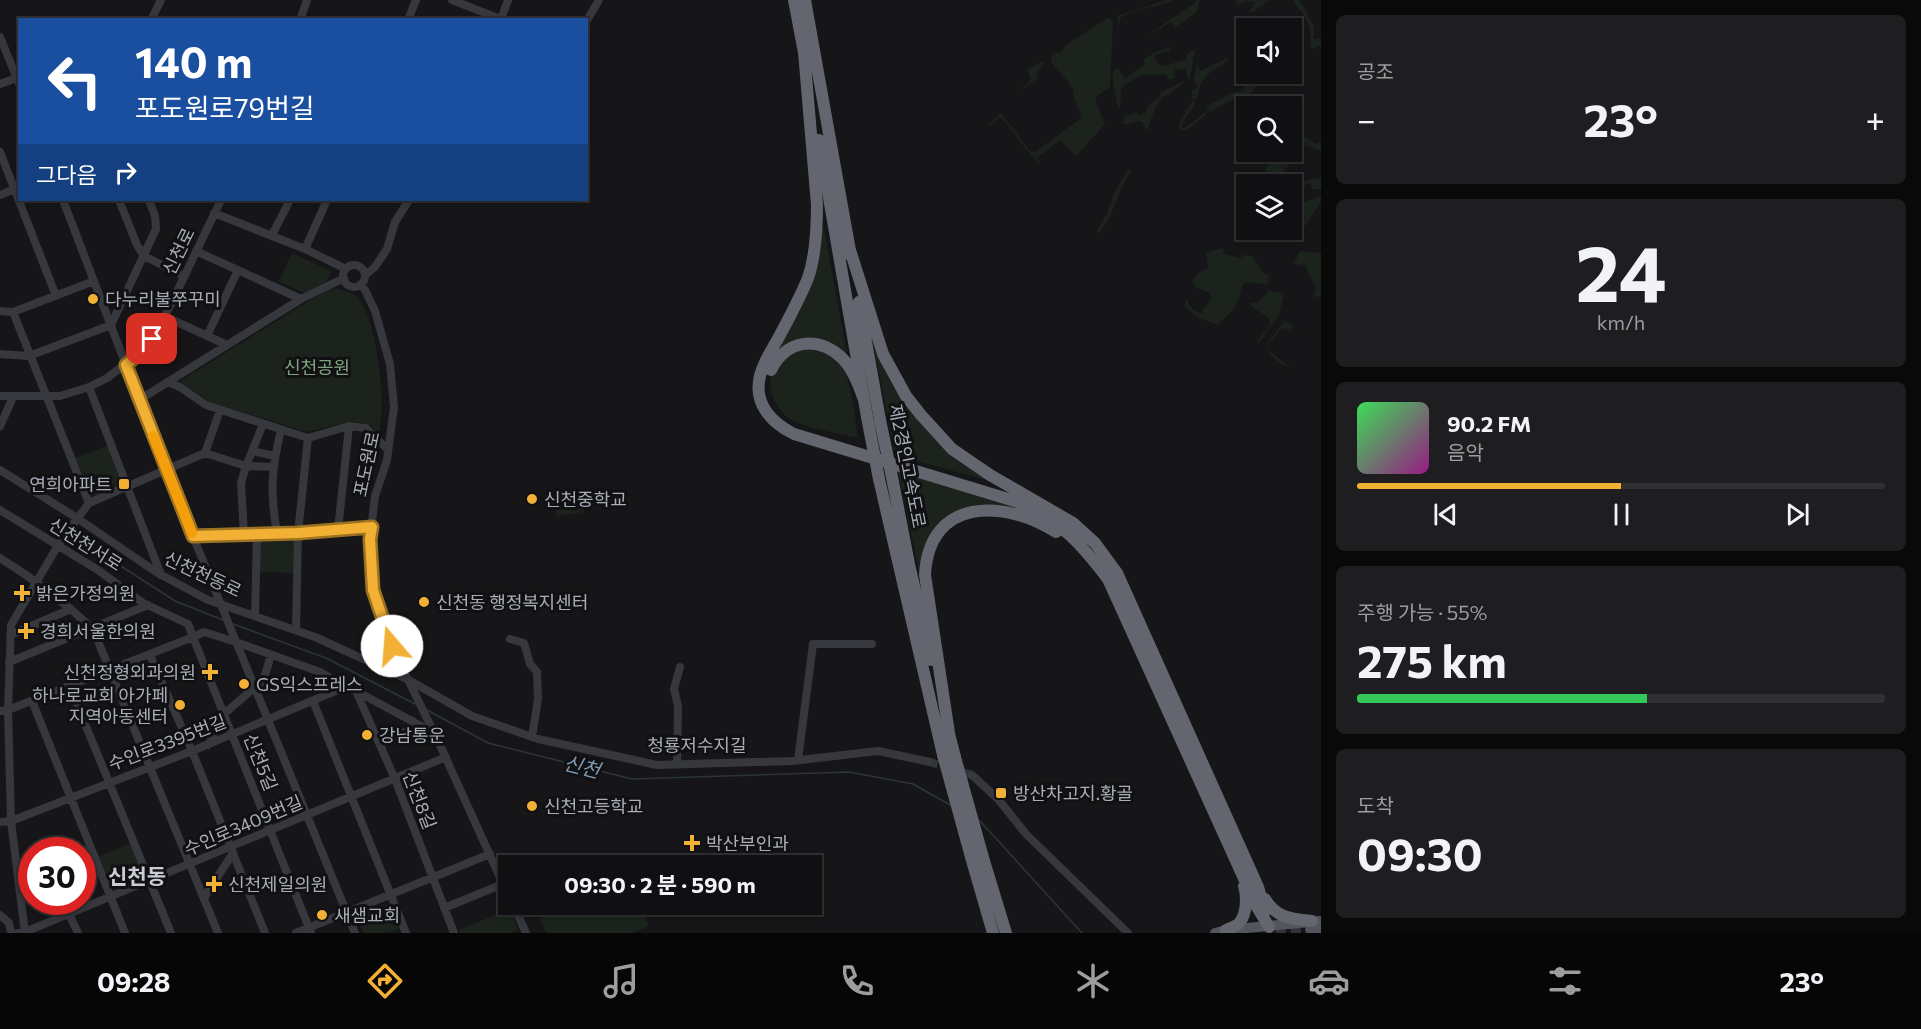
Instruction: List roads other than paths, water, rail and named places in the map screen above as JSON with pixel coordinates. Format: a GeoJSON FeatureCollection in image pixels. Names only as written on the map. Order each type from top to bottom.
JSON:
{"type":"FeatureCollection","features":[{"type":"Feature","properties":{"kind":"highway","name":"제2경인고속도로"},"geometry":{"type":"LineString","coordinates":[[794,0],[879,478],[949,756],[971,857],[993,933]]}},
{"type":"Feature","properties":{"kind":"highway","name":"제2경인고속도로"},"geometry":{"type":"LineString","coordinates":[[805,0],[880,420],[912,575],[949,733],[949,756],[1006,933]]}},
{"type":"Feature","properties":{"kind":"highway"},"geometry":{"type":"LineString","coordinates":[[804,52],[818,205],[817,228],[809,275],[797,304],[759,378],[760,394],[768,416],[780,427],[794,434],[1018,502],[1044,515],[1071,534],[1108,579],[1257,907],[1270,930]]}},
{"type":"Feature","properties":{"kind":"highway"},"geometry":{"type":"LineString","coordinates":[[850,250],[883,354],[906,396],[933,430],[952,449],[990,475],[1060,514],[1095,543],[1117,573],[1258,887],[1270,908],[1276,914],[1288,919],[1316,925]]}},
{"type":"Feature","properties":{"kind":"highway"},"geometry":{"type":"LineString","coordinates":[[864,400],[843,359],[824,345],[800,344],[785,350],[777,358],[768,374],[767,394],[770,404],[785,421],[797,428],[1039,504]]}},
{"type":"Feature","properties":{"kind":"highway"},"geometry":{"type":"LineString","coordinates":[[949,733],[925,575],[926,558],[936,536],[945,526],[962,515],[980,510],[995,510],[1019,515],[1047,526],[1086,550]]}},
{"type":"Feature","properties":{"kind":"highway"},"geometry":{"type":"LineString","coordinates":[[1221,932],[1240,922],[1244,914],[1246,893],[1236,859]]}},
{"type":"Feature","properties":{"kind":"highway"},"geometry":{"type":"LineString","coordinates":[[1258,887],[1270,930]]}},
{"type":"Feature","properties":{"kind":"main road"},"geometry":{"type":"LineString","coordinates":[[1221,932],[1316,925]]}},
{"type":"Feature","properties":{"kind":"street"},"geometry":{"type":"LineString","coordinates":[[152,18],[160,0]]}},
{"type":"Feature","properties":{"kind":"street"},"geometry":{"type":"LineString","coordinates":[[301,18],[308,0]]}},
{"type":"Feature","properties":{"kind":"street"},"geometry":{"type":"LineString","coordinates":[[409,18],[416,0]]}},
{"type":"Feature","properties":{"kind":"street"},"geometry":{"type":"LineString","coordinates":[[452,0],[499,18]]}},
{"type":"Feature","properties":{"kind":"street"},"geometry":{"type":"LineString","coordinates":[[502,18],[508,0]]}},
{"type":"Feature","properties":{"kind":"street"},"geometry":{"type":"LineString","coordinates":[[588,18],[598,0]]}},
{"type":"Feature","properties":{"kind":"street"},"geometry":{"type":"LineString","coordinates":[[0,37],[18,80],[0,84]]}},
{"type":"Feature","properties":{"kind":"street"},"geometry":{"type":"LineString","coordinates":[[0,152],[17,188],[0,195]]}},
{"type":"Feature","properties":{"kind":"street"},"geometry":{"type":"LineString","coordinates":[[22,201],[56,296]]}},
{"type":"Feature","properties":{"kind":"street"},"geometry":{"type":"LineString","coordinates":[[63,201],[166,470],[356,933]]}},
{"type":"Feature","properties":{"kind":"street"},"geometry":{"type":"LineString","coordinates":[[119,201],[136,245],[144,256],[184,276]]}},
{"type":"Feature","properties":{"kind":"street"},"geometry":{"type":"LineString","coordinates":[[0,354],[29,356],[111,325],[156,230],[155,216],[149,201]]}},
{"type":"Feature","properties":{"kind":"street","name":"신천로"},"geometry":{"type":"LineString","coordinates":[[0,396],[60,396],[89,387],[107,378],[140,353],[152,339],[220,201]]}},
{"type":"Feature","properties":{"kind":"street"},"geometry":{"type":"LineString","coordinates":[[272,235],[289,201]]}},
{"type":"Feature","properties":{"kind":"street"},"geometry":{"type":"LineString","coordinates":[[305,249],[327,201]]}},
{"type":"Feature","properties":{"kind":"street"},"geometry":{"type":"LineString","coordinates":[[365,275],[375,267],[387,249],[395,222],[408,201]]}},
{"type":"Feature","properties":{"kind":"street"},"geometry":{"type":"LineString","coordinates":[[139,400],[345,273],[351,266],[362,269],[365,275],[364,281],[355,287],[349,285],[345,273],[305,249],[214,213]]}},
{"type":"Feature","properties":{"kind":"street"},"geometry":{"type":"LineString","coordinates":[[196,250],[301,299]]}},
{"type":"Feature","properties":{"kind":"street"},"geometry":{"type":"LineString","coordinates":[[207,336],[238,270]]}},
{"type":"Feature","properties":{"kind":"street"},"geometry":{"type":"LineString","coordinates":[[0,311],[13,312],[94,281]]}},
{"type":"Feature","properties":{"kind":"street","name":"포도원로"},"geometry":{"type":"LineString","coordinates":[[360,285],[375,310],[390,364],[394,407],[387,460],[375,496],[370,539],[373,590],[392,646],[433,731]]}},
{"type":"Feature","properties":{"kind":"street"},"geometry":{"type":"LineString","coordinates":[[13,312],[89,503]]}},
{"type":"Feature","properties":{"kind":"street"},"geometry":{"type":"LineString","coordinates":[[164,316],[227,345]]}},
{"type":"Feature","properties":{"kind":"street"},"geometry":{"type":"LineString","coordinates":[[168,382],[180,387],[206,405],[308,438],[349,426],[366,428],[388,450]]}},
{"type":"Feature","properties":{"kind":"street"},"geometry":{"type":"LineString","coordinates":[[89,387],[161,575]]}},
{"type":"Feature","properties":{"kind":"street"},"geometry":{"type":"LineString","coordinates":[[0,426],[13,397]]}},
{"type":"Feature","properties":{"kind":"street"},"geometry":{"type":"LineString","coordinates":[[205,453],[220,410]]}},
{"type":"Feature","properties":{"kind":"street"},"geometry":{"type":"LineString","coordinates":[[244,535],[241,483],[263,424]]}},
{"type":"Feature","properties":{"kind":"street"},"geometry":{"type":"LineString","coordinates":[[338,530],[349,426]]}},
{"type":"Feature","properties":{"kind":"street"},"geometry":{"type":"LineString","coordinates":[[277,533],[272,504],[273,467],[281,430]]}},
{"type":"Feature","properties":{"kind":"street"},"geometry":{"type":"LineString","coordinates":[[296,630],[298,533],[308,438]]}},
{"type":"Feature","properties":{"kind":"street"},"geometry":{"type":"LineString","coordinates":[[252,451],[274,456]]}},
{"type":"Feature","properties":{"kind":"street"},"geometry":{"type":"LineString","coordinates":[[18,869],[11,821],[4,711],[11,625],[59,544],[89,503],[205,453],[246,466],[273,467]]}},
{"type":"Feature","properties":{"kind":"street","name":"신천천동로"},"geometry":{"type":"LineString","coordinates":[[0,470],[161,575],[223,608],[255,615],[315,637],[408,682]]}},
{"type":"Feature","properties":{"kind":"street","name":"신천천서로"},"geometry":{"type":"LineString","coordinates":[[0,510],[59,544],[148,605],[188,624],[193,637]]}},
{"type":"Feature","properties":{"kind":"street"},"geometry":{"type":"LineString","coordinates":[[193,536],[298,533],[372,527]]}},
{"type":"Feature","properties":{"kind":"street"},"geometry":{"type":"LineString","coordinates":[[255,615],[257,535]]}},
{"type":"Feature","properties":{"kind":"street"},"geometry":{"type":"LineString","coordinates":[[0,558],[37,581],[93,629],[218,933]]}},
{"type":"Feature","properties":{"kind":"street"},"geometry":{"type":"LineString","coordinates":[[9,662],[148,605]]}},
{"type":"Feature","properties":{"kind":"street"},"geometry":{"type":"LineString","coordinates":[[10,634],[71,609]]}},
{"type":"Feature","properties":{"kind":"street"},"geometry":{"type":"LineString","coordinates":[[0,623],[11,625]]}},
{"type":"Feature","properties":{"kind":"street"},"geometry":{"type":"LineString","coordinates":[[4,711],[204,632],[235,638],[271,655],[320,672],[433,731],[498,872]]}},
{"type":"Feature","properties":{"kind":"street","name":"신천5길"},"geometry":{"type":"LineString","coordinates":[[193,637],[310,930]]}},
{"type":"Feature","properties":{"kind":"street"},"geometry":{"type":"LineString","coordinates":[[510,639],[524,643],[530,664],[537,672],[538,699],[532,737]]}},
{"type":"Feature","properties":{"kind":"street"},"geometry":{"type":"LineString","coordinates":[[798,760],[813,644],[872,644]]}},
{"type":"Feature","properties":{"kind":"street"},"geometry":{"type":"LineString","coordinates":[[150,655],[192,751],[265,933]]}},
{"type":"Feature","properties":{"kind":"street"},"geometry":{"type":"LineString","coordinates":[[208,745],[224,714],[255,687],[262,685],[271,655]]}},
{"type":"Feature","properties":{"kind":"street"},"geometry":{"type":"LineString","coordinates":[[677,765],[678,706],[674,689],[680,667]]}},
{"type":"Feature","properties":{"kind":"street","name":"청룡저수지길"},"geometry":{"type":"LineString","coordinates":[[408,682],[472,716],[532,737],[657,765],[798,760],[878,751],[930,762]]}},
{"type":"Feature","properties":{"kind":"street"},"geometry":{"type":"LineString","coordinates":[[69,685],[171,933]]}},
{"type":"Feature","properties":{"kind":"street","name":"수인로3395번길"},"geometry":{"type":"LineString","coordinates":[[0,822],[11,821],[208,745],[345,687]]}},
{"type":"Feature","properties":{"kind":"street","name":"신천8길"},"geometry":{"type":"LineString","coordinates":[[356,691],[394,779],[454,933]]}},
{"type":"Feature","properties":{"kind":"street"},"geometry":{"type":"LineString","coordinates":[[32,701],[86,837]]}},
{"type":"Feature","properties":{"kind":"street"},"geometry":{"type":"LineString","coordinates":[[312,701],[406,933]]}},
{"type":"Feature","properties":{"kind":"street"},"geometry":{"type":"LineString","coordinates":[[380,745],[408,730],[412,721]]}},
{"type":"Feature","properties":{"kind":"street","name":"수인로3409번길"},"geometry":{"type":"LineString","coordinates":[[96,903],[232,851],[271,831],[446,758]]}},
{"type":"Feature","properties":{"kind":"street"},"geometry":{"type":"LineString","coordinates":[[972,775],[998,799],[1026,834],[1128,933]]}},
{"type":"Feature","properties":{"kind":"street"},"geometry":{"type":"LineString","coordinates":[[204,898],[232,851]]}},
{"type":"Feature","properties":{"kind":"street"},"geometry":{"type":"LineString","coordinates":[[296,933],[310,930],[347,912],[490,854]]}},
{"type":"Feature","properties":{"kind":"street"},"geometry":{"type":"LineString","coordinates":[[96,861],[125,933]]}},
{"type":"Feature","properties":{"kind":"street"},"geometry":{"type":"LineString","coordinates":[[444,908],[498,886]]}},
{"type":"Feature","properties":{"kind":"street"},"geometry":{"type":"LineString","coordinates":[[0,915],[9,923],[10,933]]}},
{"type":"Feature","properties":{"kind":"street"},"geometry":{"type":"LineString","coordinates":[[22,915],[23,933]]}},
{"type":"Feature","properties":{"kind":"street","name":"수인로3409번길"},"geometry":{"type":"LineString","coordinates":[[23,933],[67,915]]}},
{"type":"Feature","properties":{"kind":"street"},"geometry":{"type":"LineString","coordinates":[[69,915],[78,933]]}},
{"type":"Feature","properties":{"kind":"street"},"geometry":{"type":"LineString","coordinates":[[517,915],[524,932]]}},
{"type":"Feature","properties":{"kind":"waterway","name":"신천"},"geometry":{"type":"LineString","coordinates":[[73,535],[175,601],[223,620]]}},
{"type":"Feature","properties":{"kind":"waterway","name":"신천"},"geometry":{"type":"LineString","coordinates":[[233,624],[326,658],[415,704]]}},
{"type":"Feature","properties":{"kind":"waterway","name":"신천"},"geometry":{"type":"LineString","coordinates":[[427,710],[488,743],[632,779],[849,772],[913,784],[952,806]]}},
{"type":"Feature","properties":{"kind":"waterway","name":"신천"},"geometry":{"type":"LineString","coordinates":[[980,821],[1082,933]]}},
{"type":"Feature","properties":{"kind":"tunnel"},"geometry":{"type":"LineString","coordinates":[[930,762],[972,775]]}},
{"type":"Feature","properties":{"kind":"tunnel"},"geometry":{"type":"LineString","coordinates":[[1276,933],[1310,929]]}},
{"type":"Feature","properties":{"kind":"place","name":"다누리불쭈꾸미"},"geometry":{"type":"Point","coordinates":[93,299]}},
{"type":"Feature","properties":{"kind":"place","name":"연희아파트"},"geometry":{"type":"Point","coordinates":[124,484]}},
{"type":"Feature","properties":{"kind":"place","name":"신천중학교"},"geometry":{"type":"Point","coordinates":[532,499]}},
{"type":"Feature","properties":{"kind":"place","name":"밝은가정의원"},"geometry":{"type":"Point","coordinates":[22,593]}},
{"type":"Feature","properties":{"kind":"place","name":"신천동 행정복지센터"},"geometry":{"type":"Point","coordinates":[424,602]}},
{"type":"Feature","properties":{"kind":"place","name":"경희서울한의원"},"geometry":{"type":"Point","coordinates":[26,631]}},
{"type":"Feature","properties":{"kind":"place","name":"신천정형외과의원"},"geometry":{"type":"Point","coordinates":[210,672]}},
{"type":"Feature","properties":{"kind":"place","name":"GS익스프레스"},"geometry":{"type":"Point","coordinates":[244,684]}},
{"type":"Feature","properties":{"kind":"place","name":"하나로교회 아가페 지역아동센터"},"geometry":{"type":"Point","coordinates":[180,705]}},
{"type":"Feature","properties":{"kind":"place","name":"강남통운"},"geometry":{"type":"Point","coordinates":[367,735]}},
{"type":"Feature","properties":{"kind":"place","name":"방산차고지.황골"},"geometry":{"type":"Point","coordinates":[1001,793]}},
{"type":"Feature","properties":{"kind":"place","name":"신천고등학교"},"geometry":{"type":"Point","coordinates":[532,806]}},
{"type":"Feature","properties":{"kind":"place","name":"박산부인과"},"geometry":{"type":"Point","coordinates":[692,843]}},
{"type":"Feature","properties":{"kind":"place","name":"신천제일의원"},"geometry":{"type":"Point","coordinates":[214,884]}},
{"type":"Feature","properties":{"kind":"place","name":"새샘교회"},"geometry":{"type":"Point","coordinates":[322,915]}},
{"type":"Feature","properties":{"kind":"district","name":"신천동"},"geometry":{"type":"Point","coordinates":[137,875]}},
{"type":"Feature","properties":{"kind":"park label","name":"신천공원"},"geometry":{"type":"Point","coordinates":[317,367]}}]}
